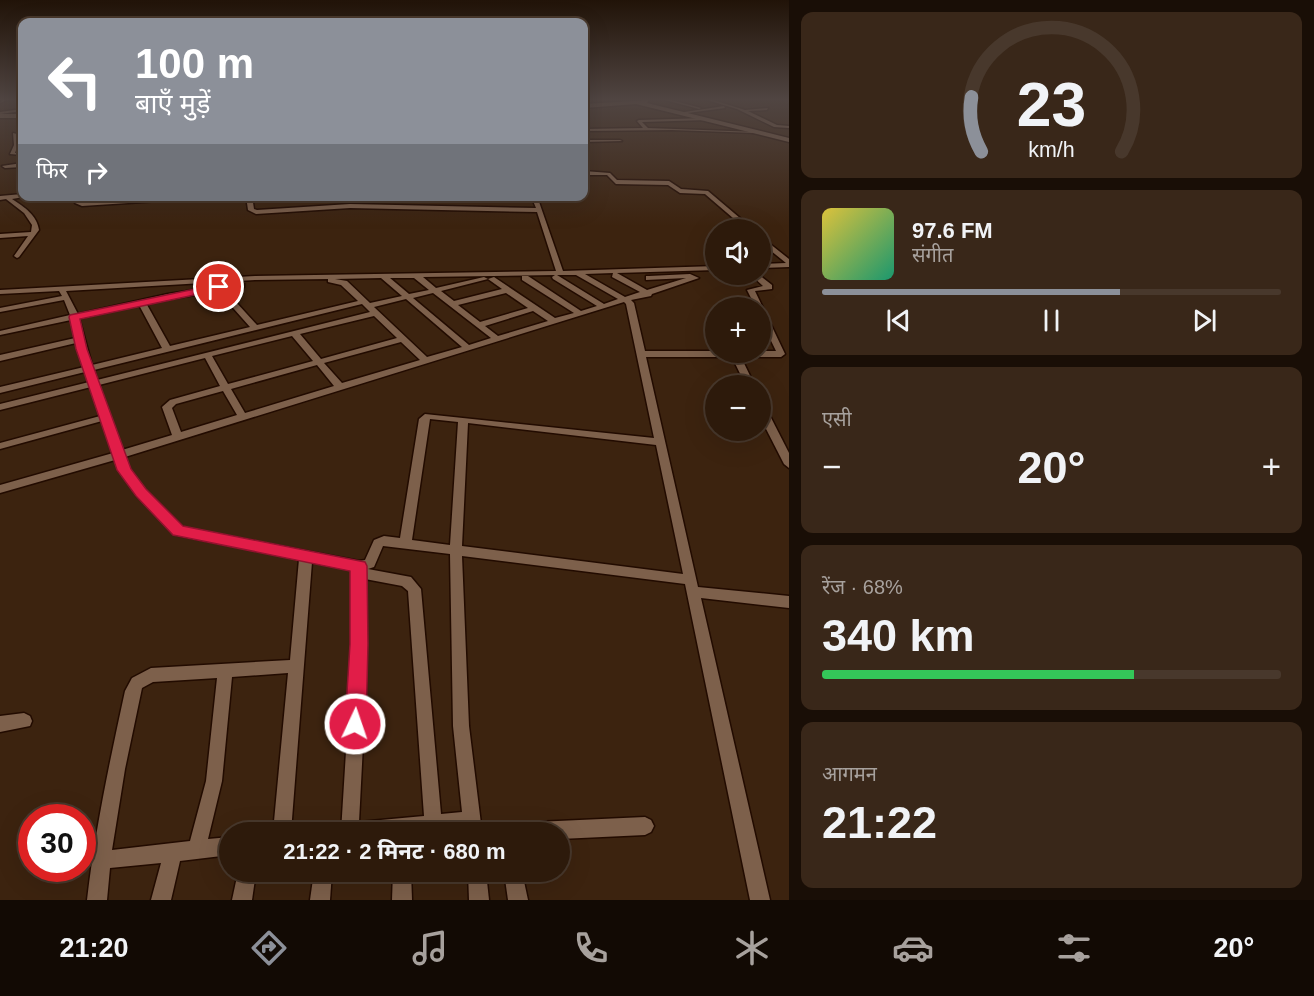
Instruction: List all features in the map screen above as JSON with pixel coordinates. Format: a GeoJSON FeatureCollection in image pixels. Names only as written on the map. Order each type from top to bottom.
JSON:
{"type":"FeatureCollection","features":[{"type":"Feature","properties":{"kind":"street"},"geometry":{"type":"LineString","coordinates":[[16,142],[12,154],[18,154]]}},
{"type":"Feature","properties":{"kind":"street"},"geometry":{"type":"LineString","coordinates":[[5,166],[18,165]]}},
{"type":"Feature","properties":{"kind":"street"},"geometry":{"type":"LineString","coordinates":[[588,173],[609,174],[616,183],[668,183],[680,191],[706,192],[738,219]]}},
{"type":"Feature","properties":{"kind":"street"},"geometry":{"type":"LineString","coordinates":[[0,198],[18,197]]}},
{"type":"Feature","properties":{"kind":"street"},"geometry":{"type":"LineString","coordinates":[[8,198],[35,221],[36,227],[17,256]]}},
{"type":"Feature","properties":{"kind":"street"},"geometry":{"type":"LineString","coordinates":[[79,201],[78,203],[82,204],[139,201]]}},
{"type":"Feature","properties":{"kind":"street"},"geometry":{"type":"LineString","coordinates":[[250,201],[251,210],[256,212],[350,206],[540,210]]}},
{"type":"Feature","properties":{"kind":"street"},"geometry":{"type":"LineString","coordinates":[[536,201],[558,275],[604,307]]}},
{"type":"Feature","properties":{"kind":"street"},"geometry":{"type":"LineString","coordinates":[[0,236],[33,234]]}},
{"type":"Feature","properties":{"kind":"street"},"geometry":{"type":"LineString","coordinates":[[771,248],[789,264]]}},
{"type":"Feature","properties":{"kind":"street"},"geometry":{"type":"LineString","coordinates":[[771,265],[789,264]]}},
{"type":"Feature","properties":{"kind":"street"},"geometry":{"type":"LineString","coordinates":[[582,275],[705,269]]}},
{"type":"Feature","properties":{"kind":"street"},"geometry":{"type":"LineString","coordinates":[[0,292],[244,278],[382,275],[639,274],[667,288]]}},
{"type":"Feature","properties":{"kind":"street"},"geometry":{"type":"LineString","coordinates":[[382,275],[468,348]]}},
{"type":"Feature","properties":{"kind":"street"},"geometry":{"type":"LineString","coordinates":[[415,275],[497,339]]}},
{"type":"Feature","properties":{"kind":"street"},"geometry":{"type":"LineString","coordinates":[[0,390],[255,328],[369,307],[435,290],[491,279],[558,275]]}},
{"type":"Feature","properties":{"kind":"street"},"geometry":{"type":"LineString","coordinates":[[582,275],[630,303],[760,900]]}},
{"type":"Feature","properties":{"kind":"street"},"geometry":{"type":"LineString","coordinates":[[615,275],[648,294]]}},
{"type":"Feature","properties":{"kind":"street"},"geometry":{"type":"LineString","coordinates":[[0,489],[648,294],[695,277],[649,278]]}},
{"type":"Feature","properties":{"kind":"street"},"geometry":{"type":"LineString","coordinates":[[525,278],[581,314]]}},
{"type":"Feature","properties":{"kind":"street"},"geometry":{"type":"LineString","coordinates":[[491,279],[555,322]]}},
{"type":"Feature","properties":{"kind":"street"},"geometry":{"type":"LineString","coordinates":[[0,333],[219,287],[333,280],[344,283],[426,361]]}},
{"type":"Feature","properties":{"kind":"street"},"geometry":{"type":"LineString","coordinates":[[754,297],[751,290],[769,287],[767,285]]}},
{"type":"Feature","properties":{"kind":"street"},"geometry":{"type":"LineString","coordinates":[[219,287],[255,328]]}},
{"type":"Feature","properties":{"kind":"street"},"geometry":{"type":"LineString","coordinates":[[453,304],[508,290]]}},
{"type":"Feature","properties":{"kind":"street"},"geometry":{"type":"LineString","coordinates":[[0,310],[65,294],[88,368],[129,477],[178,531],[306,556],[359,569],[406,581],[414,589],[433,822]]}},
{"type":"Feature","properties":{"kind":"street"},"geometry":{"type":"LineString","coordinates":[[141,302],[166,349]]}},
{"type":"Feature","properties":{"kind":"street"},"geometry":{"type":"LineString","coordinates":[[0,407],[294,333],[369,307]]}},
{"type":"Feature","properties":{"kind":"street"},"geometry":{"type":"LineString","coordinates":[[479,325],[535,308]]}},
{"type":"Feature","properties":{"kind":"street"},"geometry":{"type":"LineString","coordinates":[[771,330],[782,353],[771,355]]}},
{"type":"Feature","properties":{"kind":"street"},"geometry":{"type":"LineString","coordinates":[[294,333],[339,387]]}},
{"type":"Feature","properties":{"kind":"street"},"geometry":{"type":"LineString","coordinates":[[178,437],[167,407],[175,401],[403,339]]}},
{"type":"Feature","properties":{"kind":"street"},"geometry":{"type":"LineString","coordinates":[[0,358],[79,340]]}},
{"type":"Feature","properties":{"kind":"street"},"geometry":{"type":"LineString","coordinates":[[640,354],[705,354]]}},
{"type":"Feature","properties":{"kind":"street"},"geometry":{"type":"LineString","coordinates":[[207,355],[243,417]]}},
{"type":"Feature","properties":{"kind":"street"},"geometry":{"type":"LineString","coordinates":[[405,544],[424,419],[431,416],[660,442]]}},
{"type":"Feature","properties":{"kind":"street"},"geometry":{"type":"LineString","coordinates":[[0,446],[106,417]]}},
{"type":"Feature","properties":{"kind":"street"},"geometry":{"type":"LineString","coordinates":[[463,420],[456,551],[461,726],[473,822]]}},
{"type":"Feature","properties":{"kind":"street"},"geometry":{"type":"LineString","coordinates":[[771,428],[789,464]]}},
{"type":"Feature","properties":{"kind":"street"},"geometry":{"type":"LineString","coordinates":[[359,569],[372,562],[379,542],[456,551],[789,602]]}},
{"type":"Feature","properties":{"kind":"street"},"geometry":{"type":"LineString","coordinates":[[283,822],[306,556]]}},
{"type":"Feature","properties":{"kind":"street"},"geometry":{"type":"LineString","coordinates":[[351,822],[358,676],[359,569]]}},
{"type":"Feature","properties":{"kind":"street"},"geometry":{"type":"LineString","coordinates":[[97,900],[100,860],[114,776],[133,691],[137,683],[151,675],[296,666]]}},
{"type":"Feature","properties":{"kind":"street"},"geometry":{"type":"LineString","coordinates":[[197,849],[214,781],[225,670]]}},
{"type":"Feature","properties":{"kind":"street"},"geometry":{"type":"LineString","coordinates":[[0,724],[24,721]]}},
{"type":"Feature","properties":{"kind":"street"},"geometry":{"type":"LineString","coordinates":[[570,829],[645,826]]}},
{"type":"Feature","properties":{"kind":"street"},"geometry":{"type":"LineString","coordinates":[[100,860],[219,847]]}},
{"type":"Feature","properties":{"kind":"street"},"geometry":{"type":"LineString","coordinates":[[161,900],[173,852]]}},
{"type":"Feature","properties":{"kind":"street"},"geometry":{"type":"LineString","coordinates":[[242,900],[245,882]]}},
{"type":"Feature","properties":{"kind":"street"},"geometry":{"type":"LineString","coordinates":[[321,900],[322,882]]}},
{"type":"Feature","properties":{"kind":"street"},"geometry":{"type":"LineString","coordinates":[[402,882],[402,900]]}},
{"type":"Feature","properties":{"kind":"street"},"geometry":{"type":"LineString","coordinates":[[478,882],[479,900]]}},
{"type":"Feature","properties":{"kind":"street"},"geometry":{"type":"LineString","coordinates":[[515,882],[518,900]]}},
{"type":"Feature","properties":{"kind":"route"},"geometry":{"type":"LineString","coordinates":[[219,287],[74,317],[82,349],[124,470],[141,493],[178,531],[359,566],[358,687],[355,724]]}}]}
